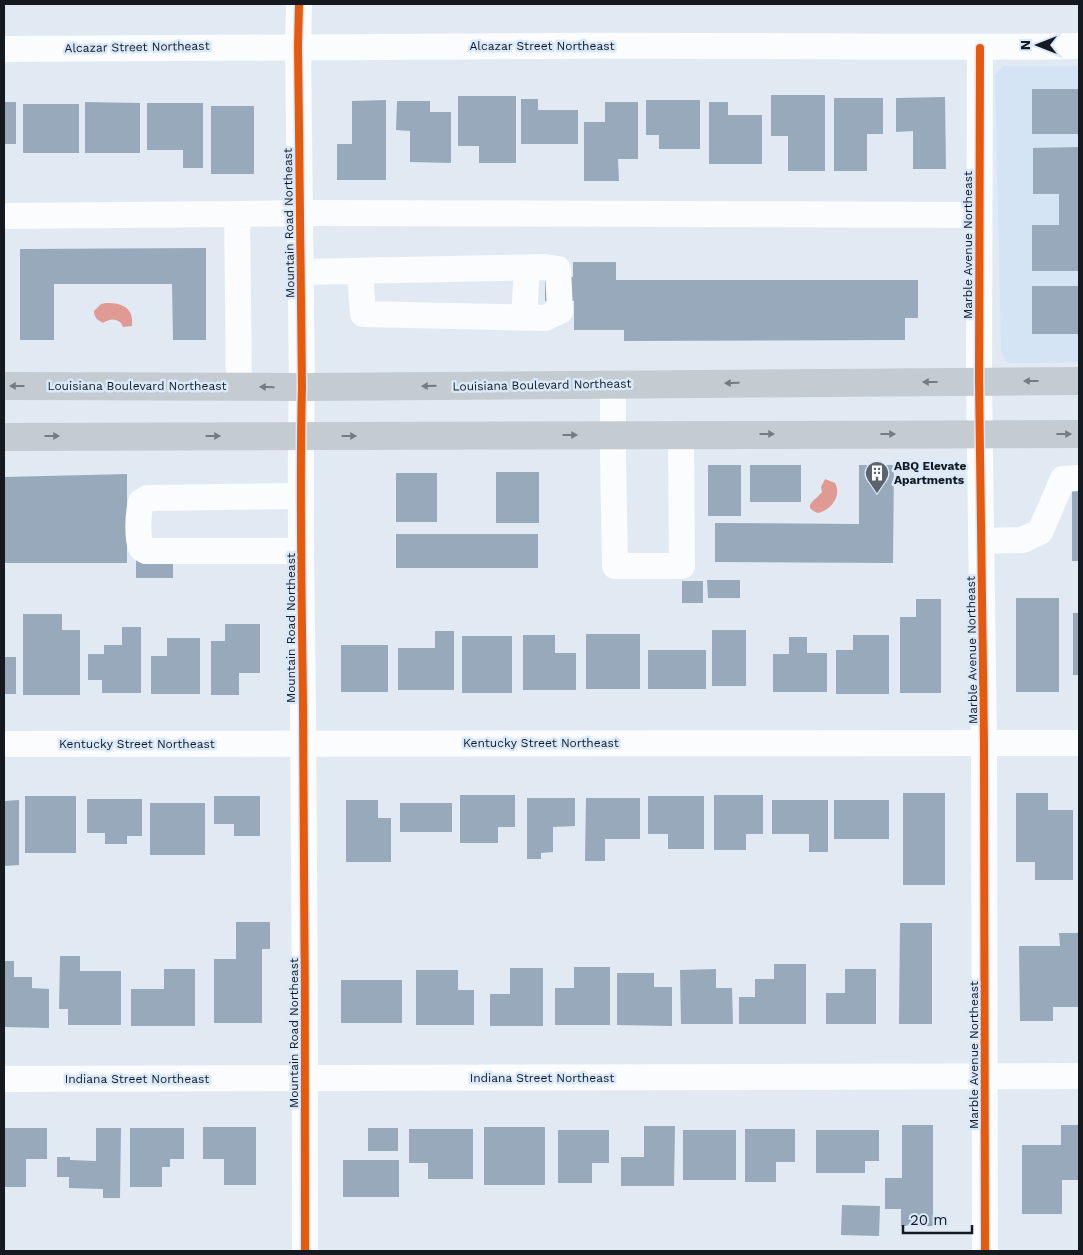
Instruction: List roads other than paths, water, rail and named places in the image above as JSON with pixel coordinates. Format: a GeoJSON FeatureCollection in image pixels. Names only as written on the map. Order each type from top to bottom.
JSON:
{"type":"FeatureCollection","features":[{"type":"Feature","properties":{"kind":"main road","name":"Louisiana Boulevard Northeast"},"geometry":{"type":"LineString","coordinates":[[4,386],[302,388],[1079,381]]}},
{"type":"Feature","properties":{"kind":"main road"},"geometry":{"type":"LineString","coordinates":[[4,436],[1079,434]]}},
{"type":"Feature","properties":{"kind":"street","name":"Mountain Road Northeast"},"geometry":{"type":"LineString","coordinates":[[299,4],[302,388],[301,551],[306,1078],[305,1251]]}},
{"type":"Feature","properties":{"kind":"street","name":"Alcazar Street Northeast"},"geometry":{"type":"LineString","coordinates":[[4,49],[298,46],[980,48],[1079,46]]}},
{"type":"Feature","properties":{"kind":"street","name":"Marble Avenue Northeast"},"geometry":{"type":"LineString","coordinates":[[980,48],[979,381],[984,743],[985,1251]]}},
{"type":"Feature","properties":{"kind":"street"},"geometry":{"type":"LineString","coordinates":[[4,216],[300,212],[979,215]]}},
{"type":"Feature","properties":{"kind":"street"},"geometry":{"type":"LineString","coordinates":[[237,214],[239,387]]}},
{"type":"Feature","properties":{"kind":"street"},"geometry":{"type":"LineString","coordinates":[[301,272],[543,267],[558,269],[560,311],[545,318],[363,314],[360,271]]}},
{"type":"Feature","properties":{"kind":"street"},"geometry":{"type":"LineString","coordinates":[[524,317],[527,268]]}},
{"type":"Feature","properties":{"kind":"street"},"geometry":{"type":"LineString","coordinates":[[613,385],[615,566],[682,566],[681,435]]}},
{"type":"Feature","properties":{"kind":"street"},"geometry":{"type":"LineString","coordinates":[[982,541],[1022,540],[1040,532],[1063,479],[1079,478]]}},
{"type":"Feature","properties":{"kind":"street"},"geometry":{"type":"LineString","coordinates":[[301,496],[147,498],[141,502],[139,542],[141,548],[146,551],[301,551]]}},
{"type":"Feature","properties":{"kind":"street","name":"Kentucky Street Northeast"},"geometry":{"type":"LineString","coordinates":[[4,744],[1079,743]]}},
{"type":"Feature","properties":{"kind":"street","name":"Indiana Street Northeast"},"geometry":{"type":"LineString","coordinates":[[4,1079],[1079,1076]]}},
{"type":"Feature","properties":{"kind":"place","name":"ABQ Elevate Apartments"},"geometry":{"type":"Point","coordinates":[877,494]}}]}
